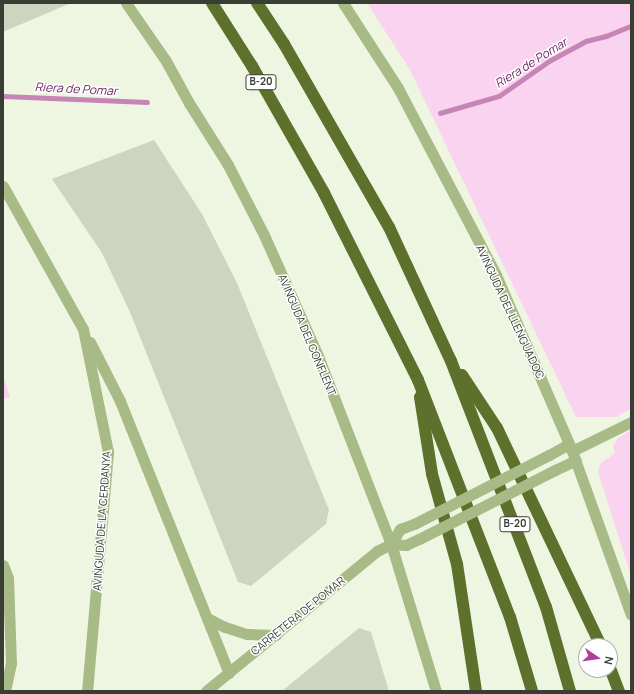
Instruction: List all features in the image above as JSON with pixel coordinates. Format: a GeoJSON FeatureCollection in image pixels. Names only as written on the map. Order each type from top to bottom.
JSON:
{"type":"FeatureCollection","features":[{"type":"Feature","properties":{"kind":"highway","name":"B-20"},"geometry":{"type":"LineString","coordinates":[[212,3],[252,66],[324,193],[418,380],[507,610],[532,691]]}},
{"type":"Feature","properties":{"kind":"highway","name":"B-20"},"geometry":{"type":"LineString","coordinates":[[258,3],[288,51],[389,227],[451,360],[546,607],[570,691]]}},
{"type":"Feature","properties":{"kind":"highway"},"geometry":{"type":"LineString","coordinates":[[451,360],[497,428],[597,638]]}},
{"type":"Feature","properties":{"kind":"highway"},"geometry":{"type":"LineString","coordinates":[[418,380],[432,474],[457,564],[476,691]]}},
{"type":"Feature","properties":{"kind":"highway"},"geometry":{"type":"LineString","coordinates":[[614,678],[619,691]]}},
{"type":"Feature","properties":{"kind":"street","name":"AVINGUDA DEL CONFLENT"},"geometry":{"type":"LineString","coordinates":[[126,3],[166,61],[189,103],[228,165],[264,235],[318,356],[391,544],[436,691]]}},
{"type":"Feature","properties":{"kind":"street","name":"AVINGUDA DEL LLENGUADOC"},"geometry":{"type":"LineString","coordinates":[[343,3],[398,88],[496,275],[572,452],[631,615]]}},
{"type":"Feature","properties":{"kind":"street","name":"AVINGUDA DE LA CERDANYA"},"geometry":{"type":"LineString","coordinates":[[3,186],[83,329],[120,401],[229,673]]}},
{"type":"Feature","properties":{"kind":"street","name":"AVINGUDA DE LA CERDANYA"},"geometry":{"type":"LineString","coordinates":[[83,329],[108,452],[87,691]]}},
{"type":"Feature","properties":{"kind":"street"},"geometry":{"type":"LineString","coordinates":[[572,452],[631,422]]}},
{"type":"Feature","properties":{"kind":"street","name":"CARRETERA DE POMAR"},"geometry":{"type":"LineString","coordinates":[[391,544],[400,530],[549,455],[572,452]]}},
{"type":"Feature","properties":{"kind":"street","name":"CARRETERA DE POMAR"},"geometry":{"type":"LineString","coordinates":[[206,691],[377,551],[391,544],[406,545],[555,470],[572,452]]}},
{"type":"Feature","properties":{"kind":"street"},"geometry":{"type":"LineString","coordinates":[[3,565],[5,577],[7,661],[5,691]]}},
{"type":"Feature","properties":{"kind":"street"},"geometry":{"type":"LineString","coordinates":[[207,618],[225,627],[247,634],[276,635]]}},
{"type":"Feature","properties":{"kind":"shaded area"},"geometry":{"type":"Polygon","coordinates":[[[367,3],[631,3],[631,409],[615,417],[576,417],[410,70],[367,3]]]}},
{"type":"Feature","properties":{"kind":"shaded area"},"geometry":{"type":"Polygon","coordinates":[[[3,375],[10,397],[3,399],[3,375]]]}},
{"type":"Feature","properties":{"kind":"shaded area"},"geometry":{"type":"Polygon","coordinates":[[[631,430],[631,576],[598,472],[600,464],[615,453],[613,446],[618,438],[631,430]]]}},
{"type":"Feature","properties":{"kind":"building"},"geometry":{"type":"Polygon","coordinates":[[[3,3],[71,3],[3,32],[3,3]]]}},
{"type":"Feature","properties":{"kind":"building"},"geometry":{"type":"Polygon","coordinates":[[[154,140],[202,214],[237,283],[329,510],[326,524],[251,586],[238,582],[130,312],[102,253],[52,179],[154,140]]]}},
{"type":"Feature","properties":{"kind":"building"},"geometry":{"type":"Polygon","coordinates":[[[359,628],[371,632],[389,691],[282,691],[359,628]]]}},
{"type":"Feature","properties":{"kind":"waterway","name":"Riera de Pomar"},"geometry":{"type":"LineString","coordinates":[[440,113],[499,96],[549,61],[586,41],[606,36],[631,26]]}},
{"type":"Feature","properties":{"kind":"waterway","name":"Riera de Pomar"},"geometry":{"type":"LineString","coordinates":[[3,96],[147,102]]}}]}
